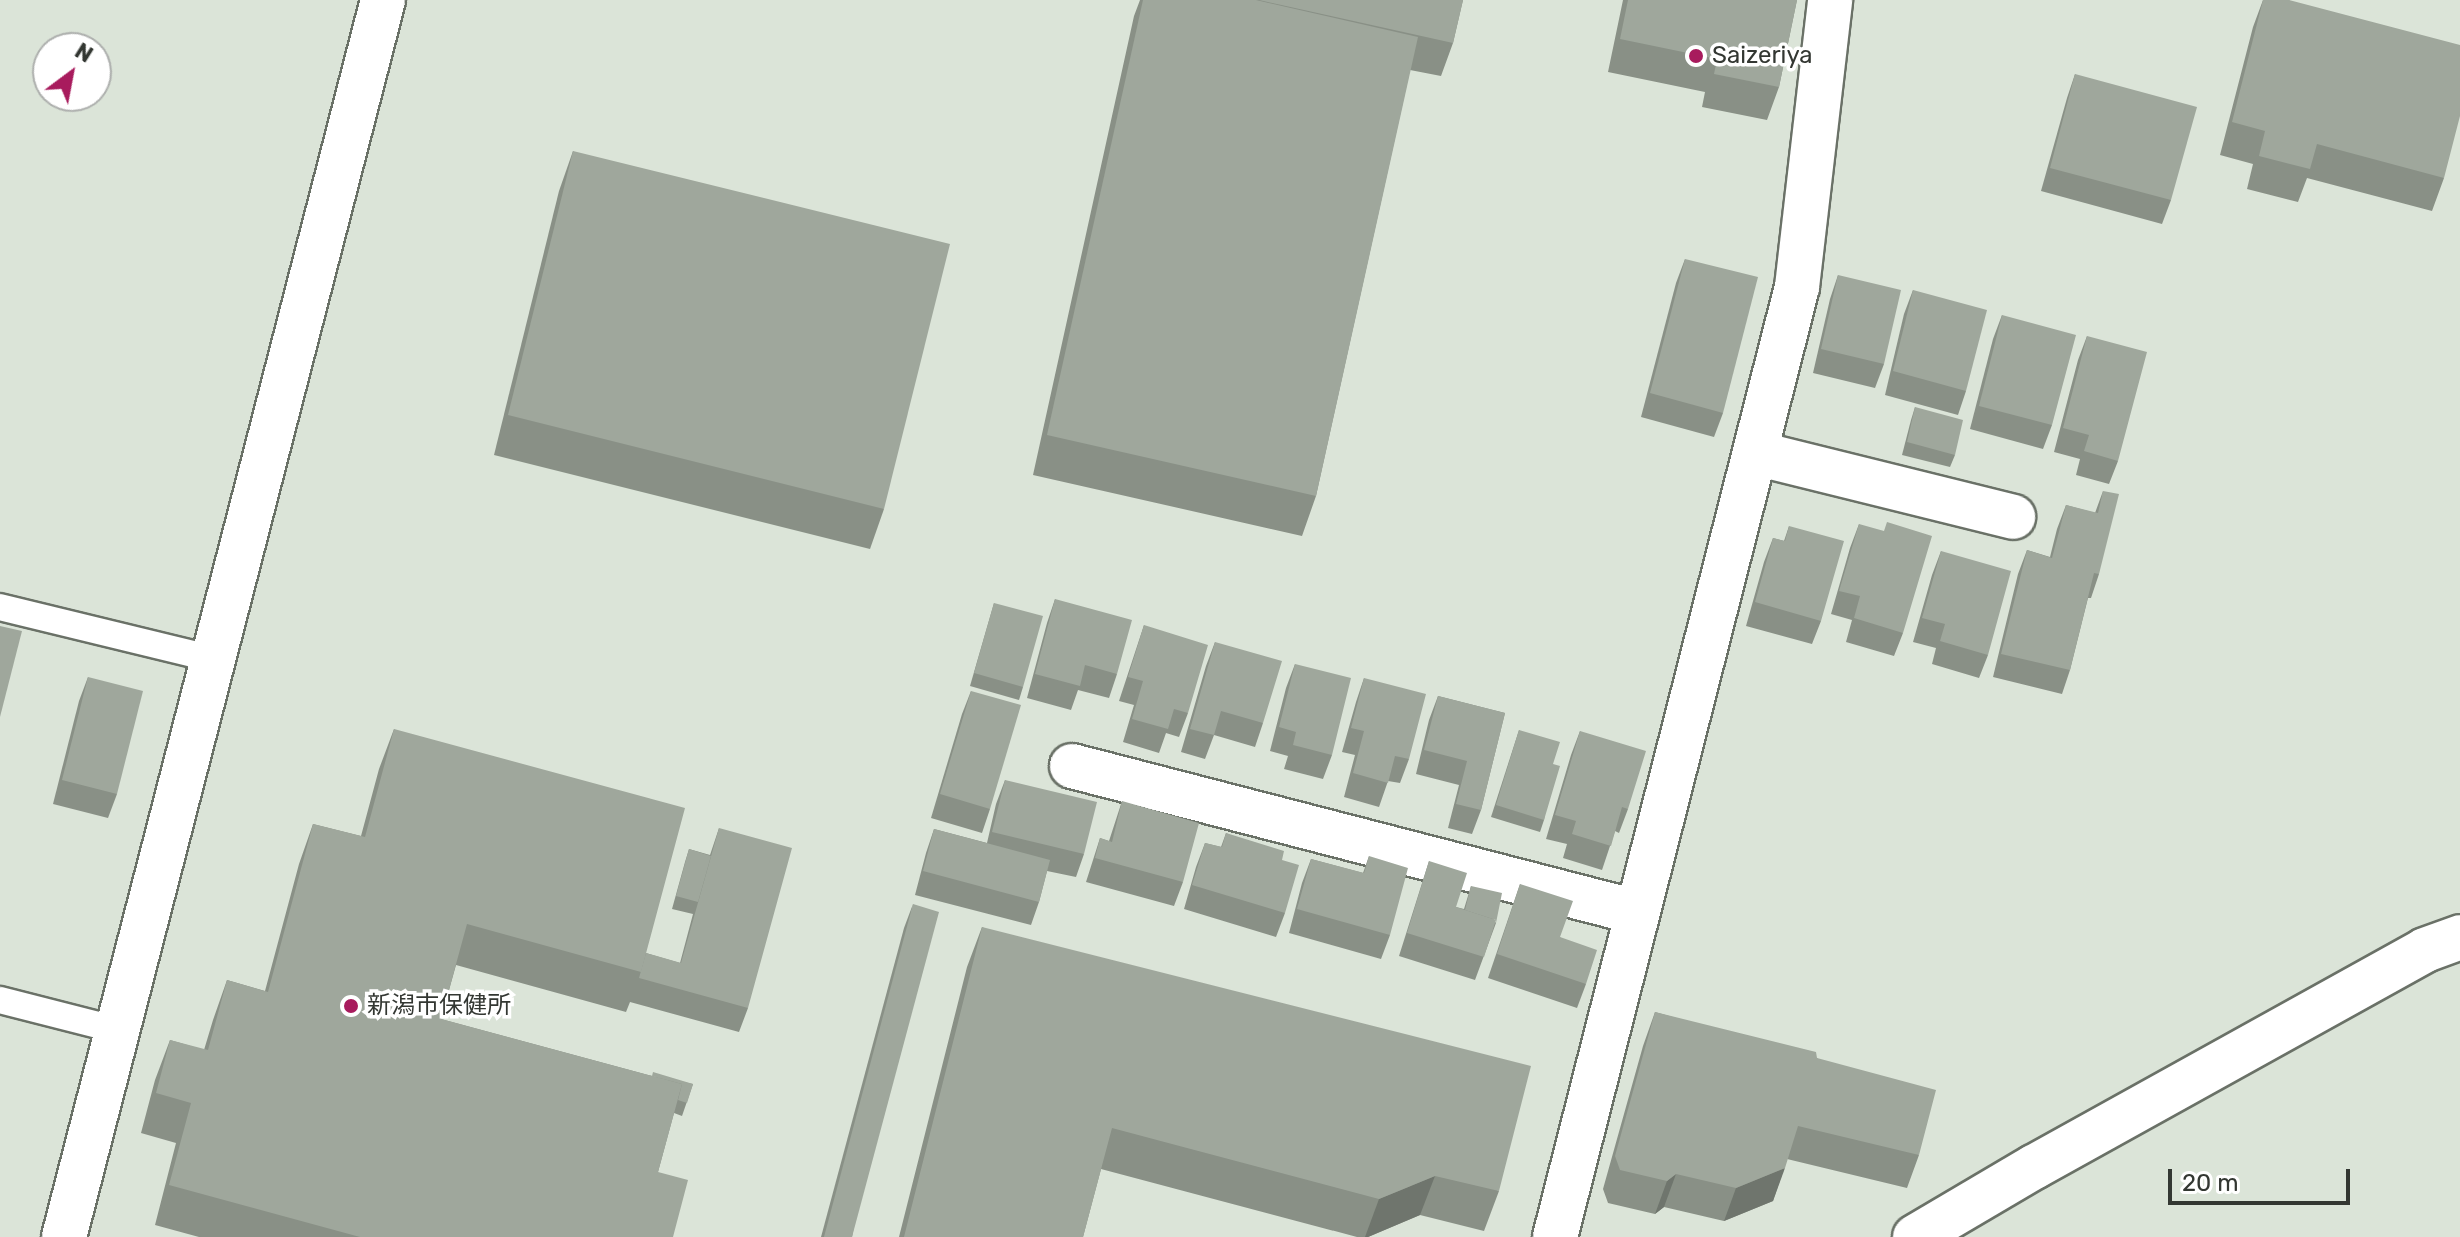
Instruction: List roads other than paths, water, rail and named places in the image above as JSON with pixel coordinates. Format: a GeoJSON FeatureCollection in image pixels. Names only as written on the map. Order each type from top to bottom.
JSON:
{"type":"FeatureCollection","features":[{"type":"Feature","properties":{"kind":"street"},"geometry":{"type":"LineString","coordinates":[[64,1237],[383,0]]}},
{"type":"Feature","properties":{"kind":"street"},"geometry":{"type":"LineString","coordinates":[[1555,1237],[1797,287],[1830,0]]}},
{"type":"Feature","properties":{"kind":"street"},"geometry":{"type":"LineString","coordinates":[[1755,453],[2013,517]]}},
{"type":"Feature","properties":{"kind":"street"},"geometry":{"type":"LineString","coordinates":[[1072,766],[1636,912]]}},
{"type":"Feature","properties":{"kind":"street"},"geometry":{"type":"LineString","coordinates":[[1915,1237],[2034,1167],[2411,958],[2460,937]]}},
{"type":"Feature","properties":{"kind":"lane"},"geometry":{"type":"LineString","coordinates":[[0,607],[213,659]]}},
{"type":"Feature","properties":{"kind":"lane"},"geometry":{"type":"LineString","coordinates":[[0,1000],[118,1030]]}},
{"type":"Feature","properties":{"kind":"place","name":"Saizeriya"},"geometry":{"type":"Point","coordinates":[1696,56]}},
{"type":"Feature","properties":{"kind":"place","name":"新潟市保健所"},"geometry":{"type":"Point","coordinates":[351,1006]}}]}
